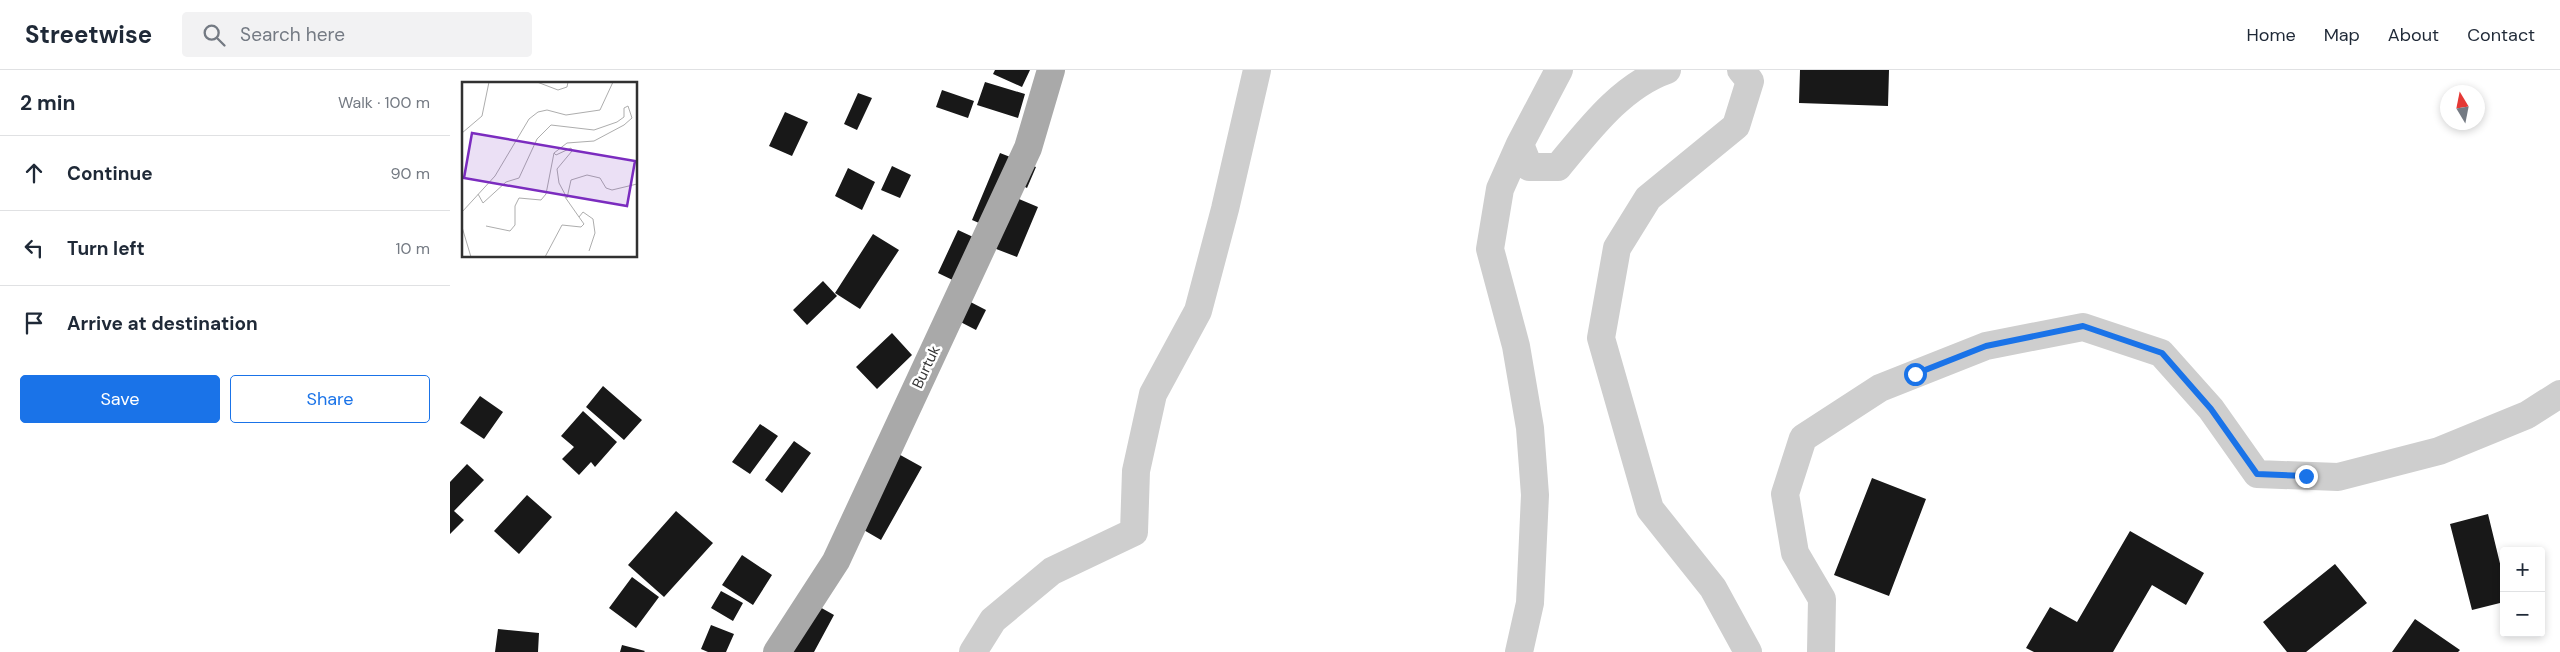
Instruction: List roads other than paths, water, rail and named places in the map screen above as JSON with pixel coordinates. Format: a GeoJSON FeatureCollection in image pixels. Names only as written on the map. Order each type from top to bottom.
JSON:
{"type":"FeatureCollection","features":[{"type":"Feature","properties":{"kind":"main road","name":"Burtuk"},"geometry":{"type":"LineString","coordinates":[[777,652],[840,552],[1028,148],[1051,70]]}},
{"type":"Feature","properties":{"kind":"street"},"geometry":{"type":"LineString","coordinates":[[973,652],[993,620],[1052,570],[1134,532],[1136,471],[1153,394],[1198,311],[1225,209],[1257,70]]}},
{"type":"Feature","properties":{"kind":"street"},"geometry":{"type":"LineString","coordinates":[[1520,652],[1530,603],[1535,494],[1530,428],[1516,346],[1490,249],[1500,190],[1520,144],[1559,70]]}},
{"type":"Feature","properties":{"kind":"street"},"geometry":{"type":"LineString","coordinates":[[1520,144],[1529,167],[1558,167],[1600,117],[1650,76],[1667,70]]}},
{"type":"Feature","properties":{"kind":"street"},"geometry":{"type":"LineString","coordinates":[[1741,70],[1750,81],[1736,126],[1648,198],[1617,248],[1601,338],[1650,509],[1713,588],[1748,652]]}},
{"type":"Feature","properties":{"kind":"street"},"geometry":{"type":"LineString","coordinates":[[1821,652],[1822,599],[1795,553],[1784,494],[1804,438],[1880,388],[1986,346],[2083,326],[2162,353],[2211,409],[2257,474],[2338,478],[2439,451],[2527,416],[2560,394]]}}]}
